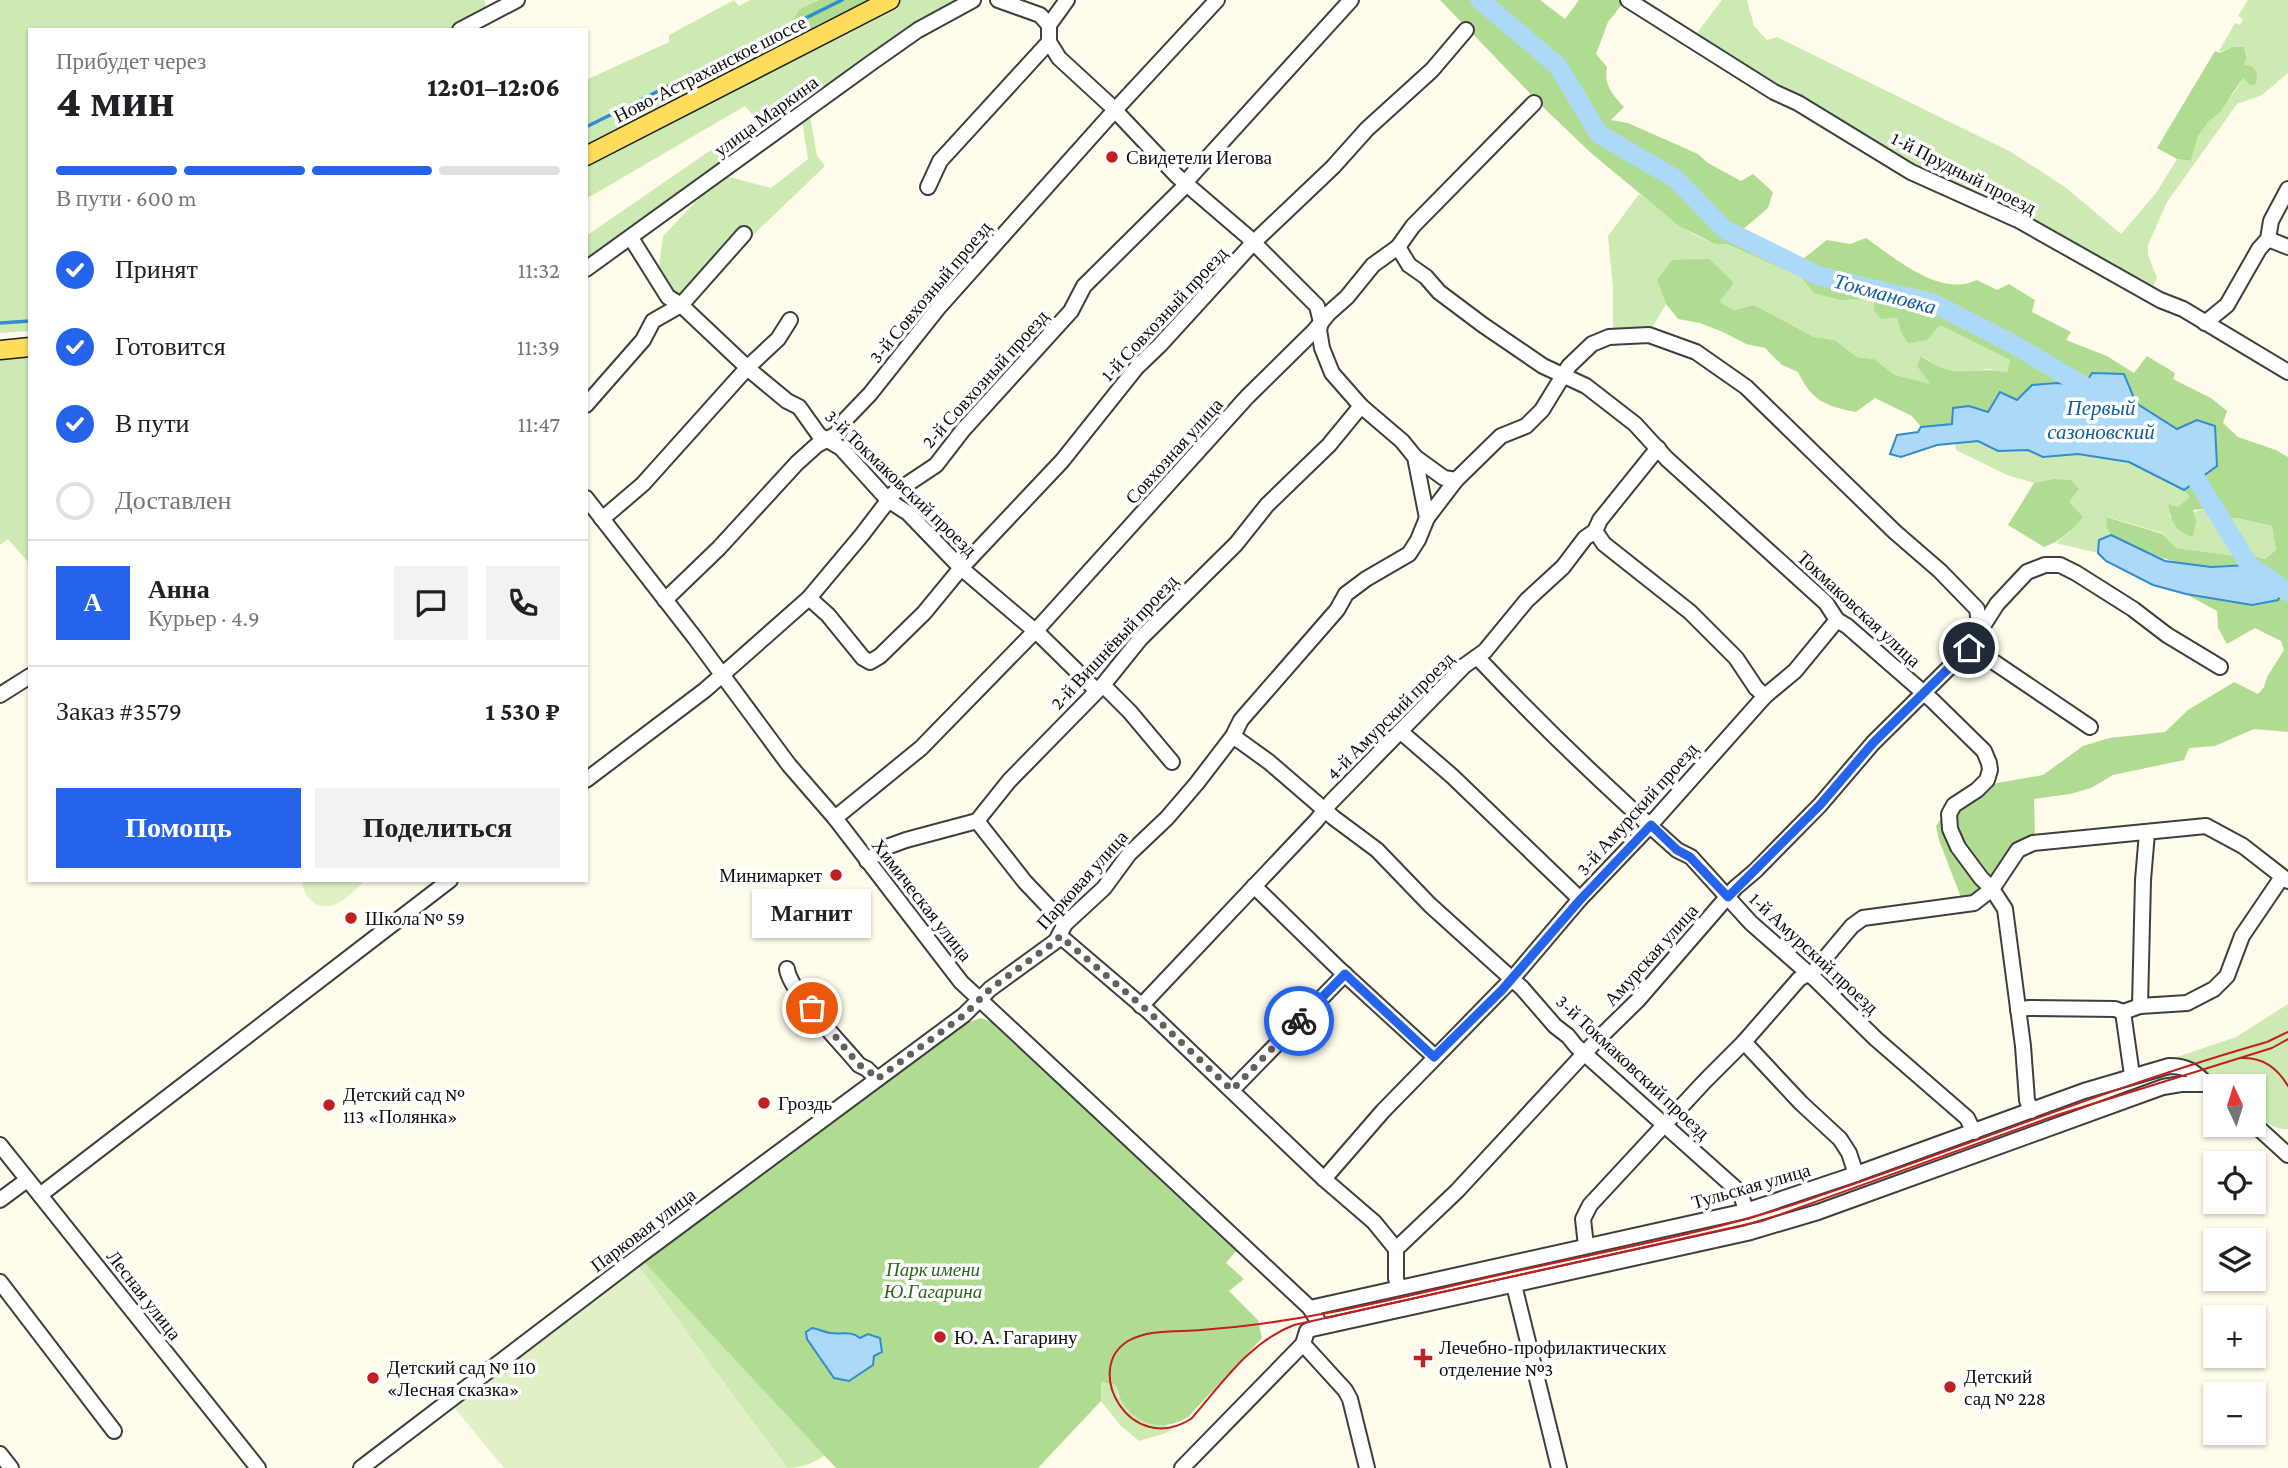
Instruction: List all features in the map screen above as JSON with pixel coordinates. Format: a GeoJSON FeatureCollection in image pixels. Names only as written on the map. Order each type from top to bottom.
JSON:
{"type":"FeatureCollection","features":[{"type":"Feature","properties":{"kind":"main road","name":"Ново-Астраханское шоссе"},"geometry":{"type":"LineString","coordinates":[[588,155],[890,0]]}},
{"type":"Feature","properties":{"kind":"main road"},"geometry":{"type":"LineString","coordinates":[[0,349],[28,347]]}},
{"type":"Feature","properties":{"kind":"street"},"geometry":{"type":"LineString","coordinates":[[464,28],[517,0]]}},
{"type":"Feature","properties":{"kind":"street","name":"улица Маркина"},"geometry":{"type":"LineString","coordinates":[[588,268],[918,30],[973,0]]}},
{"type":"Feature","properties":{"kind":"street"},"geometry":{"type":"LineString","coordinates":[[998,0],[1040,15],[1049,24]]}},
{"type":"Feature","properties":{"kind":"street"},"geometry":{"type":"LineString","coordinates":[[1067,0],[1049,24],[1049,42],[1059,58],[1115,110],[1185,183],[1253,243],[1317,306],[1322,348],[1332,373],[1361,406],[1402,441],[1415,457],[1444,478],[1457,480]]}},
{"type":"Feature","properties":{"kind":"street","name":"3-й Совхозный проезд"},"geometry":{"type":"LineString","coordinates":[[665,600],[719,548],[797,463],[824,440],[837,433],[939,307],[1217,0]]}},
{"type":"Feature","properties":{"kind":"street","name":"2-й Совхозный проезд"},"geometry":{"type":"LineString","coordinates":[[588,778],[705,690],[809,598],[894,493],[936,465],[962,430],[1066,317],[1084,286],[1181,190],[1351,0]]}},
{"type":"Feature","properties":{"kind":"street","name":"1-й Прудный проезд"},"geometry":{"type":"LineString","coordinates":[[1628,0],[1774,92],[1798,103],[1911,172],[2018,220],[2288,372]]}},
{"type":"Feature","properties":{"kind":"street","name":"1-й Совхозный проезд"},"geometry":{"type":"LineString","coordinates":[[809,598],[870,662],[880,656],[924,613],[961,568],[1062,461],[1137,367],[1253,243],[1333,167],[1367,129],[1432,70],[1466,30]]}},
{"type":"Feature","properties":{"kind":"street"},"geometry":{"type":"LineString","coordinates":[[928,187],[940,161],[1049,42]]}},
{"type":"Feature","properties":{"kind":"street","name":"Совхозная улица"},"geometry":{"type":"LineString","coordinates":[[835,818],[921,748],[1182,472],[1270,373],[1347,297],[1373,265],[1398,247],[1413,226],[1534,103]]}},
{"type":"Feature","properties":{"kind":"street"},"geometry":{"type":"LineString","coordinates":[[2205,323],[2227,305],[2259,249],[2268,239],[2271,221],[2288,189]]}},
{"type":"Feature","properties":{"kind":"street"},"geometry":{"type":"LineString","coordinates":[[588,403],[643,340],[653,321],[681,305],[744,234]]}},
{"type":"Feature","properties":{"kind":"street","name":"3-й Токмаковский проезд"},"geometry":{"type":"LineString","coordinates":[[631,237],[668,297],[681,305],[787,401],[799,407],[824,440],[841,448],[888,500],[908,513],[961,568],[1130,712],[1172,762]]}},
{"type":"Feature","properties":{"kind":"street"},"geometry":{"type":"LineString","coordinates":[[2268,239],[2288,247]]}},
{"type":"Feature","properties":{"kind":"street","name":"Токмаковская улица"},"geometry":{"type":"LineString","coordinates":[[1398,247],[1409,265],[1426,277],[1440,292],[1543,366],[1575,379],[1635,424],[1826,603],[1837,620],[1924,694],[1984,751],[1990,770],[1987,780],[1954,805],[1949,814],[1950,829],[1958,847],[2005,909],[2027,1100],[2031,1111]]}},
{"type":"Feature","properties":{"kind":"street"},"geometry":{"type":"LineString","coordinates":[[602,519],[643,484],[748,368],[778,339],[790,320]]}},
{"type":"Feature","properties":{"kind":"street","name":"Парковая улица"},"geometry":{"type":"LineString","coordinates":[[361,1468],[643,1253],[964,1015],[990,989],[1056,941],[1063,930],[1104,888],[1129,854],[1167,818],[1233,736],[1241,720],[1337,610],[1346,594],[1409,554],[1427,518],[1457,480],[1501,436],[1526,426],[1542,410],[1562,374],[1592,344],[1609,337],[1649,335],[1677,343],[1710,360],[1745,387],[1955,586],[1977,609],[1980,630]]}},
{"type":"Feature","properties":{"kind":"street","name":"2-й Вишнёвый проезд"},"geometry":{"type":"LineString","coordinates":[[976,821],[1009,781],[1099,688],[1140,639],[1236,544],[1268,505],[1329,445],[1361,406]]}},
{"type":"Feature","properties":{"kind":"street","name":"4-й Амурский проезд"},"geometry":{"type":"LineString","coordinates":[[1142,1006],[1331,802],[1464,666],[1477,657],[1527,600],[1563,567],[1585,538],[1595,531],[1600,520],[1658,448]]}},
{"type":"Feature","properties":{"kind":"street"},"geometry":{"type":"LineString","coordinates":[[1415,457],[1427,518]]}},
{"type":"Feature","properties":{"kind":"street","name":"Химическая улица"},"geometry":{"type":"LineString","coordinates":[[588,501],[789,765],[835,818],[961,982],[1310,1308]]}},
{"type":"Feature","properties":{"kind":"street"},"geometry":{"type":"LineString","coordinates":[[1595,531],[1604,544],[1690,612],[1736,658],[1756,688],[1765,696]]}},
{"type":"Feature","properties":{"kind":"street","name":"Амурская улица"},"geometry":{"type":"LineString","coordinates":[[1396,1249],[1457,1191],[1638,1000],[1728,897],[1820,805],[1873,743],[1969,648],[2011,587],[2027,572],[2045,565],[2060,565],[2133,609],[2167,635],[2220,667]]}},
{"type":"Feature","properties":{"kind":"street","name":"3-й Амурский проезд"},"geometry":{"type":"LineString","coordinates":[[1324,1179],[1383,1111],[1511,979],[1765,696],[1795,671],[1837,620]]}},
{"type":"Feature","properties":{"kind":"street"},"geometry":{"type":"LineString","coordinates":[[1969,648],[2090,727]]}},
{"type":"Feature","properties":{"kind":"street","name":"1-й Амурский проезд"},"geometry":{"type":"LineString","coordinates":[[1477,657],[1549,732],[1567,745],[1581,762],[1677,850],[1690,857],[1751,923],[1808,973],[1876,1039],[1967,1118],[1974,1132]]}},
{"type":"Feature","properties":{"kind":"street"},"geometry":{"type":"LineString","coordinates":[[0,695],[28,677]]}},
{"type":"Feature","properties":{"kind":"street"},"geometry":{"type":"LineString","coordinates":[[1401,732],[1452,776],[1580,900]]}},
{"type":"Feature","properties":{"kind":"street","name":"3-й Токмаковский проезд"},"geometry":{"type":"LineString","coordinates":[[1233,736],[1377,850],[1430,905],[1511,979],[1585,1054],[1735,1188],[1741,1194],[1746,1211]]}},
{"type":"Feature","properties":{"kind":"street"},"geometry":{"type":"LineString","coordinates":[[867,861],[884,848],[976,821],[1063,930],[1324,1179],[1374,1222],[1396,1249],[1398,1288]]}},
{"type":"Feature","properties":{"kind":"street"},"geometry":{"type":"LineString","coordinates":[[1586,1247],[1583,1219],[1590,1205],[1744,1042],[1799,979],[1815,970],[1852,926],[1863,918],[1974,903],[1992,889],[2018,850],[2033,843],[2185,828],[2211,828],[2243,846],[2285,879],[2242,936],[2234,961],[2222,982],[2204,995],[2187,1003],[2140,1006],[2123,1013],[2115,1009],[2018,1010]]}},
{"type":"Feature","properties":{"kind":"street"},"geometry":{"type":"LineString","coordinates":[[2140,1006],[2147,832]]}},
{"type":"Feature","properties":{"kind":"street"},"geometry":{"type":"LineString","coordinates":[[40,1195],[447,882]]}},
{"type":"Feature","properties":{"kind":"street"},"geometry":{"type":"LineString","coordinates":[[1254,886],[1434,1057]]}},
{"type":"Feature","properties":{"kind":"street"},"geometry":{"type":"LineString","coordinates":[[787,969],[788,979],[823,1023],[859,1065],[877,1079]]}},
{"type":"Feature","properties":{"kind":"street"},"geometry":{"type":"LineString","coordinates":[[1232,1090],[1345,974]]}},
{"type":"Feature","properties":{"kind":"street"},"geometry":{"type":"LineString","coordinates":[[2123,1013],[2133,1075]]}},
{"type":"Feature","properties":{"kind":"street"},"geometry":{"type":"LineString","coordinates":[[1744,1042],[1801,1103],[1840,1139],[1849,1153],[1856,1174]]}},
{"type":"Feature","properties":{"kind":"street","name":"Тульская улица"},"geometry":{"type":"LineString","coordinates":[[1310,1308],[1746,1211],[2133,1075],[2169,1066],[2183,1066],[2203,1080]]}},
{"type":"Feature","properties":{"kind":"street","name":"Тульская улица"},"geometry":{"type":"LineString","coordinates":[[1321,1326],[1724,1239],[1818,1212],[2163,1087],[2203,1088]]}},
{"type":"Feature","properties":{"kind":"street"},"geometry":{"type":"LineString","coordinates":[[2266,1135],[2288,1155]]}},
{"type":"Feature","properties":{"kind":"street","name":"Лесная улица"},"geometry":{"type":"LineString","coordinates":[[0,1145],[258,1468]]}},
{"type":"Feature","properties":{"kind":"street"},"geometry":{"type":"LineString","coordinates":[[0,1200],[27,1180]]}},
{"type":"Feature","properties":{"kind":"street"},"geometry":{"type":"LineString","coordinates":[[0,1282],[114,1431]]}},
{"type":"Feature","properties":{"kind":"street"},"geometry":{"type":"LineString","coordinates":[[1514,1285],[1559,1468]]}},
{"type":"Feature","properties":{"kind":"street"},"geometry":{"type":"LineString","coordinates":[[1182,1468],[1303,1344],[1307,1331],[1321,1326],[1310,1308]]}},
{"type":"Feature","properties":{"kind":"street"},"geometry":{"type":"LineString","coordinates":[[1303,1344],[1350,1399],[1367,1468]]}},
{"type":"Feature","properties":{"kind":"street"},"geometry":{"type":"LineString","coordinates":[[0,1454],[11,1468]]}},
{"type":"Feature","properties":{"kind":"green space"},"geometry":{"type":"Polygon","coordinates":[[[0,0],[484,0],[488,11],[476,28],[28,28],[28,331],[0,333],[0,0]]]}},
{"type":"Feature","properties":{"kind":"green space"},"geometry":{"type":"Polygon","coordinates":[[[734,0],[739,6],[750,0],[819,0],[800,9],[799,37],[588,147],[588,79],[669,42],[669,35],[734,0]]]}},
{"type":"Feature","properties":{"kind":"green space"},"geometry":{"type":"Polygon","coordinates":[[[819,0],[870,0],[799,37],[791,23],[800,9],[819,0]]]}},
{"type":"Feature","properties":{"kind":"green space"},"geometry":{"type":"Polygon","coordinates":[[[900,0],[961,0],[588,261],[588,235],[756,119],[745,106],[588,198],[588,160],[900,0]]]}},
{"type":"Feature","properties":{"kind":"green space"},"geometry":{"type":"Polygon","coordinates":[[[1440,0],[1540,0],[1565,19],[1579,0],[1622,0],[1624,2],[1608,22],[1596,54],[1607,67],[1610,89],[1624,107],[1611,120],[1628,123],[1698,154],[1708,163],[1741,181],[1753,174],[1773,192],[1768,208],[1741,231],[1799,262],[1827,240],[1850,244],[1866,238],[1904,265],[1933,280],[1963,284],[1977,280],[1997,290],[2009,284],[2035,300],[2032,312],[2071,332],[2066,340],[2107,356],[2134,373],[2147,356],[2175,373],[2173,379],[2211,398],[2227,411],[2223,423],[2238,437],[2288,457],[2288,732],[2254,729],[2215,746],[2189,748],[2184,760],[2113,775],[2091,788],[2070,794],[2034,799],[2035,838],[1996,871],[1972,897],[1962,900],[1939,840],[1936,826],[1942,817],[1997,783],[2043,775],[2083,746],[2109,738],[2165,732],[2188,710],[2234,682],[2258,694],[2284,650],[2281,641],[2255,628],[2227,644],[2218,628],[2217,611],[2186,594],[2252,605],[2228,565],[2195,565],[2154,555],[2111,535],[2107,529],[2106,517],[2163,534],[2176,548],[2236,556],[2247,554],[2265,559],[2276,550],[2272,526],[2237,518],[2218,519],[2204,509],[2193,510],[2196,521],[2193,537],[2175,525],[2168,504],[2178,507],[2190,497],[2184,490],[2217,466],[2197,420],[2177,429],[2135,403],[2084,386],[2057,383],[1988,412],[1969,406],[1952,424],[1921,427],[1912,416],[1875,398],[1856,412],[1821,401],[1809,390],[1798,372],[1782,365],[1765,348],[1746,344],[1700,323],[1678,319],[1666,304],[1657,280],[1672,260],[1709,259],[1734,283],[1719,302],[1734,310],[1754,305],[1814,337],[1835,340],[1857,357],[1874,359],[1895,375],[1930,384],[1917,366],[1921,356],[1945,369],[1963,372],[2007,372],[2010,360],[1940,325],[1927,340],[1908,343],[1900,330],[1897,317],[1881,319],[1874,310],[1874,295],[1869,294],[1862,299],[1840,300],[1814,293],[1801,277],[1727,244],[1715,244],[1679,226],[1591,153],[1440,0]]]}},
{"type":"Feature","properties":{"kind":"green space"},"geometry":{"type":"Polygon","coordinates":[[[1722,0],[1747,0],[1754,26],[1767,40],[1777,37],[2011,152],[2065,187],[2121,234],[2156,193],[2177,159],[2191,161],[2199,134],[2240,83],[2244,66],[2232,47],[2218,53],[2235,23],[2240,25],[2243,19],[2238,16],[2248,0],[2288,0],[2288,73],[2262,95],[2237,104],[2167,202],[2148,245],[2148,254],[2157,278],[2153,286],[2148,288],[1861,136],[1693,38],[1722,0]]]}},
{"type":"Feature","properties":{"kind":"green space"},"geometry":{"type":"Polygon","coordinates":[[[2232,47],[2244,47],[2244,65],[2251,66],[2257,72],[2256,84],[2250,85],[2243,78],[2220,112],[2198,136],[2191,161],[2177,159],[2157,148],[2215,51],[2220,53],[2232,47]]]}},
{"type":"Feature","properties":{"kind":"green space"},"geometry":{"type":"Polygon","coordinates":[[[810,116],[817,156],[825,166],[750,238],[743,231],[677,299],[658,274],[663,236],[703,194],[726,176],[771,188],[808,159],[802,121],[810,116]]]}},
{"type":"Feature","properties":{"kind":"green space"},"geometry":{"type":"Polygon","coordinates":[[[1639,194],[1692,233],[1715,243],[1727,244],[1801,277],[1814,293],[1874,295],[1874,310],[1897,317],[1900,330],[1940,325],[2010,360],[2007,372],[1987,369],[1966,373],[1942,370],[1922,356],[1931,385],[1895,375],[1874,359],[1857,357],[1835,340],[1814,337],[1754,305],[1734,310],[1657,280],[1666,304],[1650,331],[1616,332],[1613,328],[1613,288],[1608,236],[1639,194]]]}},
{"type":"Feature","properties":{"kind":"green space"},"geometry":{"type":"Polygon","coordinates":[[[28,353],[28,562],[8,539],[0,545],[0,355],[28,353]]]}},
{"type":"Feature","properties":{"kind":"green space"},"geometry":{"type":"Polygon","coordinates":[[[1978,440],[1998,451],[2028,450],[2043,457],[2078,454],[2129,462],[2184,490],[2191,497],[2178,507],[2168,504],[2170,518],[2204,509],[2218,519],[2237,518],[2272,526],[2276,550],[2265,559],[2247,554],[2236,556],[2176,548],[2163,533],[2107,517],[2107,529],[2111,535],[2099,540],[2098,553],[2056,543],[2070,532],[2069,502],[2053,479],[2034,483],[2007,475],[1956,450],[1955,443],[1978,440]]]}},
{"type":"Feature","properties":{"kind":"green space"},"geometry":{"type":"Polygon","coordinates":[[[2053,479],[2071,480],[2079,489],[2069,502],[2083,517],[2056,542],[2044,547],[2008,525],[2034,483],[2053,479]]]}},
{"type":"Feature","properties":{"kind":"green space"},"geometry":{"type":"Polygon","coordinates":[[[302,882],[364,882],[341,901],[326,907],[310,899],[302,882]]]}},
{"type":"Feature","properties":{"kind":"green space"},"geometry":{"type":"Polygon","coordinates":[[[2288,1004],[2288,1129],[2266,1122],[2266,1074],[2205,1074],[2189,1062],[2168,1060],[2236,1037],[2288,1004]]]}},
{"type":"Feature","properties":{"kind":"green space","name":"Парк имени Ю.Гагарина"},"geometry":{"type":"Polygon","coordinates":[[[981,1018],[990,1021],[1236,1251],[1226,1263],[1244,1279],[1229,1291],[1258,1320],[1262,1338],[1188,1417],[1177,1423],[1165,1425],[1143,1421],[1126,1407],[1116,1385],[1101,1382],[1101,1401],[1038,1468],[836,1468],[644,1262],[963,1024],[981,1018]]]}},
{"type":"Feature","properties":{"kind":"green space"},"geometry":{"type":"Polygon","coordinates":[[[644,1262],[825,1455],[807,1465],[787,1468],[638,1266],[644,1262]]]}},
{"type":"Feature","properties":{"kind":"green space"},"geometry":{"type":"Polygon","coordinates":[[[638,1266],[787,1468],[504,1468],[453,1406],[638,1266]]]}},
{"type":"Feature","properties":{"kind":"green space"},"geometry":{"type":"Polygon","coordinates":[[[1101,1382],[1116,1385],[1118,1396],[1168,1426],[1178,1424],[1166,1433],[1139,1441],[1121,1426],[1101,1401],[1101,1382]]]}},
{"type":"Feature","properties":{"kind":"water","name":"Первый сазоновский"},"geometry":{"type":"Polygon","coordinates":[[[2092,373],[2124,374],[2136,403],[2177,429],[2197,420],[2215,426],[2217,466],[2184,490],[2129,462],[2078,454],[2043,457],[2028,450],[1998,451],[1978,441],[1937,445],[1901,457],[1890,454],[1897,435],[1918,432],[1921,427],[1952,424],[1953,408],[1969,406],[1988,412],[2000,392],[2017,400],[2032,385],[2057,383],[2084,386],[2092,373]]]}},
{"type":"Feature","properties":{"kind":"water"},"geometry":{"type":"Polygon","coordinates":[[[2111,535],[2165,561],[2211,567],[2263,567],[2278,576],[2284,589],[2278,600],[2252,605],[2186,594],[2153,585],[2106,561],[2098,553],[2099,540],[2111,535]]]}},
{"type":"Feature","properties":{"kind":"water"},"geometry":{"type":"Polygon","coordinates":[[[812,1328],[830,1333],[853,1334],[860,1338],[868,1334],[880,1338],[882,1352],[874,1356],[873,1365],[849,1381],[834,1378],[807,1339],[806,1332],[812,1328]]]}},
{"type":"Feature","properties":{"kind":"waterway"},"geometry":{"type":"LineString","coordinates":[[588,126],[842,0]]}},
{"type":"Feature","properties":{"kind":"waterway","name":"Токмановка"},"geometry":{"type":"LineString","coordinates":[[1480,0],[1558,66],[1599,134],[1676,179],[1724,229],[1819,276],[1933,303],[2011,343],[2084,386],[2105,402]]}},
{"type":"Feature","properties":{"kind":"waterway"},"geometry":{"type":"LineString","coordinates":[[0,323],[28,321]]}},
{"type":"Feature","properties":{"kind":"waterway","name":"Токмановка"},"geometry":{"type":"LineString","coordinates":[[2180,462],[2197,480],[2249,565],[2288,592]]}},
{"type":"Feature","properties":{"kind":"tram line"},"geometry":{"type":"LineString","coordinates":[[2288,1032],[2267,1042],[2152,1078],[1867,1179],[1738,1221],[1320,1314],[1241,1326],[1145,1334],[1128,1341],[1115,1354],[1110,1370],[1112,1388],[1119,1405],[1132,1418],[1149,1427],[1169,1428],[1191,1419],[1250,1353],[1263,1342],[1294,1325],[1762,1221],[2057,1115],[2272,1048],[2288,1039]]}},
{"type":"Feature","properties":{"kind":"tram line"},"geometry":{"type":"LineString","coordinates":[[2242,1058],[2270,1065],[2288,1086]]}},
{"type":"Feature","properties":{"kind":"way so far"},"geometry":{"type":"LineString","coordinates":[[812,1008],[859,1065],[877,1079],[964,1015],[990,989],[1060,936],[1148,1011],[1232,1090],[1299,1021]]}},
{"type":"Feature","properties":{"kind":"place","name":"Свидетели Иегова"},"geometry":{"type":"Point","coordinates":[1112,157]}},
{"type":"Feature","properties":{"kind":"place","name":"Минимаркет"},"geometry":{"type":"Point","coordinates":[836,875]}},
{"type":"Feature","properties":{"kind":"place","name":"Школа № 59"},"geometry":{"type":"Point","coordinates":[351,918]}},
{"type":"Feature","properties":{"kind":"place","name":"Магнит"},"geometry":{"type":"Point","coordinates":[812,1008]}},
{"type":"Feature","properties":{"kind":"place","name":"Гроздь"},"geometry":{"type":"Point","coordinates":[764,1103]}},
{"type":"Feature","properties":{"kind":"place","name":"Детский сад № 113 «Полянка»"},"geometry":{"type":"Point","coordinates":[329,1105]}},
{"type":"Feature","properties":{"kind":"place","name":"Ю. А. Гагарину"},"geometry":{"type":"Point","coordinates":[940,1337]}},
{"type":"Feature","properties":{"kind":"place","name":"Лечебно-профилактических отделение №3"},"geometry":{"type":"Point","coordinates":[1423,1358]}},
{"type":"Feature","properties":{"kind":"place","name":"Детский сад № 110 «Лесная сказка»"},"geometry":{"type":"Point","coordinates":[373,1378]}},
{"type":"Feature","properties":{"kind":"place","name":"Детский сад № 228"},"geometry":{"type":"Point","coordinates":[1950,1387]}},
{"type":"Feature","properties":{"kind":"route"},"geometry":{"type":"LineString","coordinates":[[1299,1021],[1345,974],[1434,1057],[1502,990],[1580,900],[1651,825],[1677,850],[1690,857],[1728,897],[1820,805],[1873,743],[1969,648]]}}]}
